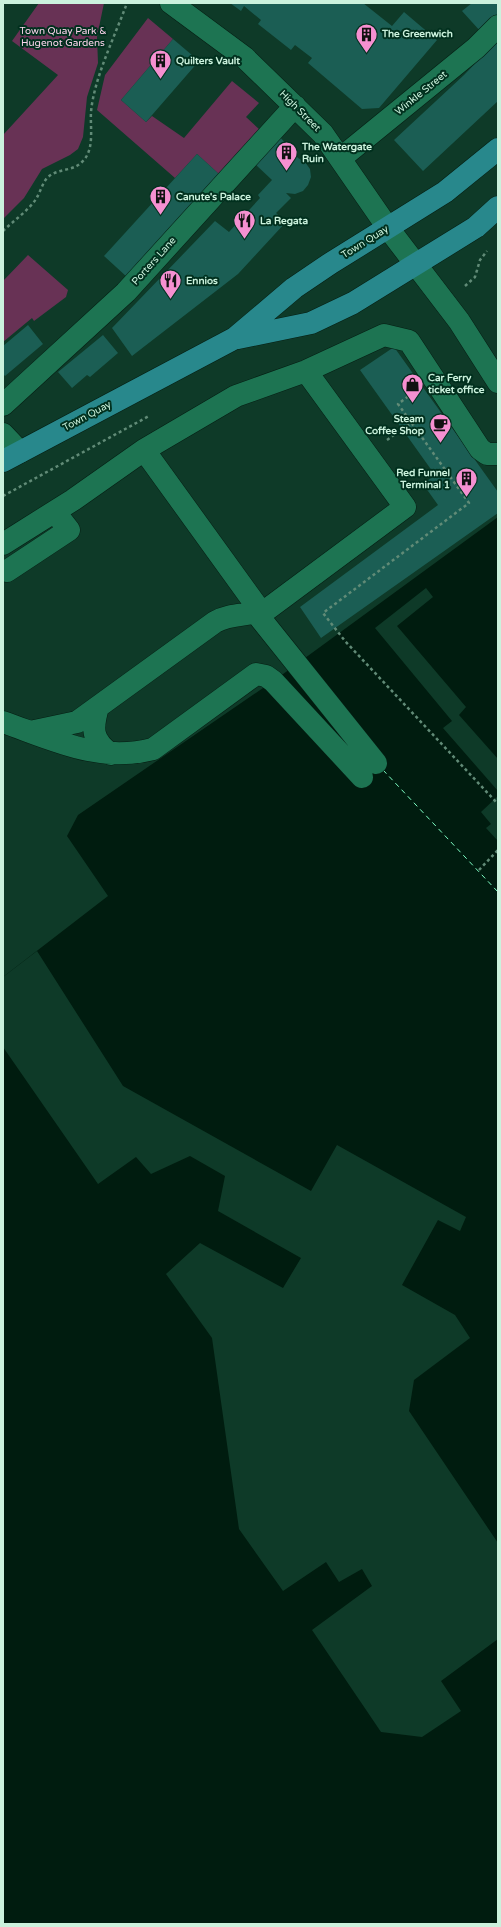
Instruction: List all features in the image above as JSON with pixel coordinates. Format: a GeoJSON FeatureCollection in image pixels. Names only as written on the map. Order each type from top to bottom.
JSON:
{"type":"FeatureCollection","features":[{"type":"Feature","properties":{"kind":"main road","name":"Town Quay"},"geometry":{"type":"LineString","coordinates":[[11,456],[235,338],[294,288],[331,263],[445,192],[498,149]]}},
{"type":"Feature","properties":{"kind":"main road","name":"Town Quay"},"geometry":{"type":"LineString","coordinates":[[235,338],[311,323],[353,303],[476,227],[498,207]]}},
{"type":"Feature","properties":{"kind":"street","name":"High Street"},"geometry":{"type":"LineString","coordinates":[[171,3],[244,57],[323,134],[388,228],[415,264]]}},
{"type":"Feature","properties":{"kind":"street","name":"Winkle Street"},"geometry":{"type":"LineString","coordinates":[[341,158],[476,48],[498,26]]}},
{"type":"Feature","properties":{"kind":"street","name":"Porters Lane"},"geometry":{"type":"LineString","coordinates":[[3,405],[126,292],[295,106]]}},
{"type":"Feature","properties":{"kind":"street"},"geometry":{"type":"LineString","coordinates":[[415,264],[459,321],[498,382]]}},
{"type":"Feature","properties":{"kind":"street"},"geometry":{"type":"LineString","coordinates":[[3,544],[55,512],[144,450],[236,396],[306,371],[384,335],[409,341],[480,449],[487,454],[498,454]]}},
{"type":"Feature","properties":{"kind":"street"},"geometry":{"type":"LineString","coordinates":[[30,732],[77,722],[215,622],[224,617],[251,614],[274,604],[405,507],[306,371]]}},
{"type":"Feature","properties":{"kind":"street"},"geometry":{"type":"LineString","coordinates":[[3,434],[11,456]]}},
{"type":"Feature","properties":{"kind":"street"},"geometry":{"type":"LineString","coordinates":[[3,722],[71,746],[110,754],[134,754],[153,749],[256,674],[266,676],[273,681],[369,770],[296,664],[251,614],[144,450]]}},
{"type":"Feature","properties":{"kind":"street"},"geometry":{"type":"LineString","coordinates":[[7,571],[69,530],[55,512]]}},
{"type":"Feature","properties":{"kind":"street"},"geometry":{"type":"LineString","coordinates":[[98,707],[94,720],[94,732],[100,747],[110,754]]}},
{"type":"Feature","properties":{"kind":"path"},"geometry":{"type":"LineString","coordinates":[[3,231],[35,200],[46,179],[54,172],[70,169],[82,162],[89,151],[91,136],[91,112],[96,85],[127,3]]}},
{"type":"Feature","properties":{"kind":"path"},"geometry":{"type":"LineString","coordinates":[[475,277],[480,260],[492,246]]}},
{"type":"Feature","properties":{"kind":"path"},"geometry":{"type":"LineString","coordinates":[[339,633],[498,804]]}},
{"type":"Feature","properties":{"kind":"path"},"geometry":{"type":"LineString","coordinates":[[479,870],[498,850]]}},
{"type":"Feature","properties":{"kind":"green space","name":"Town Quay Park & Hugenot Gardens"},"geometry":{"type":"Polygon","coordinates":[[[39,3],[104,3],[97,37],[98,63],[87,97],[83,137],[78,149],[70,155],[42,169],[24,198],[3,219],[3,135],[58,75],[12,41],[39,3]]]}},
{"type":"Feature","properties":{"kind":"green space"},"geometry":{"type":"Polygon","coordinates":[[[148,18],[173,39],[121,100],[146,122],[152,116],[184,138],[232,81],[259,103],[246,117],[260,130],[220,175],[197,154],[175,178],[97,110],[105,75],[148,18]]]}},
{"type":"Feature","properties":{"kind":"green space"},"geometry":{"type":"Polygon","coordinates":[[[28,255],[68,290],[66,297],[34,321],[32,318],[3,342],[3,281],[28,255]]]}},
{"type":"Feature","properties":{"kind":"shaded area"},"geometry":{"type":"Polygon","coordinates":[[[498,517],[498,1924],[3,1924],[3,977],[108,896],[67,836],[78,815],[279,677],[498,517]]]}},
{"type":"Feature","properties":{"kind":"pier"},"geometry":{"type":"Polygon","coordinates":[[[426,588],[433,597],[397,626],[466,707],[459,715],[498,759],[498,791],[443,728],[452,721],[375,628],[426,588]]]}},
{"type":"Feature","properties":{"kind":"pier"},"geometry":{"type":"Polygon","coordinates":[[[498,796],[498,841],[486,828],[491,824],[481,812],[498,796]]]}},
{"type":"Feature","properties":{"kind":"pier"},"geometry":{"type":"Polygon","coordinates":[[[37,951],[123,1086],[311,1191],[337,1145],[466,1217],[460,1231],[438,1220],[402,1285],[455,1315],[470,1338],[414,1380],[409,1411],[498,1543],[498,1639],[441,1681],[461,1711],[422,1737],[381,1732],[312,1630],[372,1586],[362,1569],[339,1582],[326,1562],[283,1591],[239,1529],[212,1338],[166,1274],[200,1243],[283,1288],[301,1258],[218,1211],[225,1176],[190,1156],[151,1174],[136,1157],[98,1184],[3,1047],[3,977],[37,951]]]}},
{"type":"Feature","properties":{"kind":"building","name":"The Greenwich"},"geometry":{"type":"Polygon","coordinates":[[[230,3],[363,3],[392,26],[404,12],[437,40],[379,108],[362,109],[308,63],[312,58],[295,45],[291,50],[258,24],[261,20],[244,6],[241,11],[230,3]]]}},
{"type":"Feature","properties":{"kind":"building"},"geometry":{"type":"Polygon","coordinates":[[[472,3],[498,3],[498,18],[481,32],[462,11],[472,3]]]}},
{"type":"Feature","properties":{"kind":"building","name":"Quilters Vault"},"geometry":{"type":"Polygon","coordinates":[[[173,39],[199,61],[146,122],[121,100],[173,39]]]}},
{"type":"Feature","properties":{"kind":"building"},"geometry":{"type":"Polygon","coordinates":[[[498,40],[498,101],[423,171],[394,140],[464,75],[498,40]]]}},
{"type":"Feature","properties":{"kind":"building"},"geometry":{"type":"Polygon","coordinates":[[[280,137],[298,158],[305,162],[310,169],[311,177],[308,185],[303,191],[295,194],[286,193],[291,198],[276,213],[286,222],[238,274],[132,356],[112,328],[215,221],[229,232],[260,198],[258,195],[272,180],[255,164],[280,137]]]}},
{"type":"Feature","properties":{"kind":"building","name":"Canute's Palace"},"geometry":{"type":"Polygon","coordinates":[[[197,154],[220,175],[127,277],[104,256],[197,154]]]}},
{"type":"Feature","properties":{"kind":"building"},"geometry":{"type":"Polygon","coordinates":[[[28,325],[43,344],[5,376],[3,374],[3,346],[28,325]]]}},
{"type":"Feature","properties":{"kind":"building"},"geometry":{"type":"Polygon","coordinates":[[[103,335],[118,353],[90,377],[87,375],[72,388],[58,372],[103,335]]]}},
{"type":"Feature","properties":{"kind":"building","name":"Red Funnel Terminal 1"},"geometry":{"type":"Polygon","coordinates":[[[394,347],[498,492],[498,513],[321,638],[300,607],[438,505],[423,484],[435,475],[360,370],[394,347]]]}},
{"type":"Feature","properties":{"kind":"ferry route"},"geometry":{"type":"LineString","coordinates":[[383,770],[498,892]]}},
{"type":"Feature","properties":{"kind":"place","name":"The Greenwich"},"geometry":{"type":"Point","coordinates":[366,54]}},
{"type":"Feature","properties":{"kind":"place","name":"Quilters Vault"},"geometry":{"type":"Point","coordinates":[160,80]}},
{"type":"Feature","properties":{"kind":"place","name":"The Watergate Ruin"},"geometry":{"type":"Point","coordinates":[287,172]}},
{"type":"Feature","properties":{"kind":"place","name":"Canute's Palace"},"geometry":{"type":"Point","coordinates":[161,216]}},
{"type":"Feature","properties":{"kind":"place","name":"La Regata"},"geometry":{"type":"Point","coordinates":[245,240]}},
{"type":"Feature","properties":{"kind":"place","name":"Ennios"},"geometry":{"type":"Point","coordinates":[171,300]}},
{"type":"Feature","properties":{"kind":"place","name":"Car Ferry ticket office"},"geometry":{"type":"Point","coordinates":[412,404]}},
{"type":"Feature","properties":{"kind":"place","name":"Steam Coffee Shop"},"geometry":{"type":"Point","coordinates":[440,444]}},
{"type":"Feature","properties":{"kind":"place","name":"Red Funnel Terminal 1"},"geometry":{"type":"Point","coordinates":[466,498]}}]}
